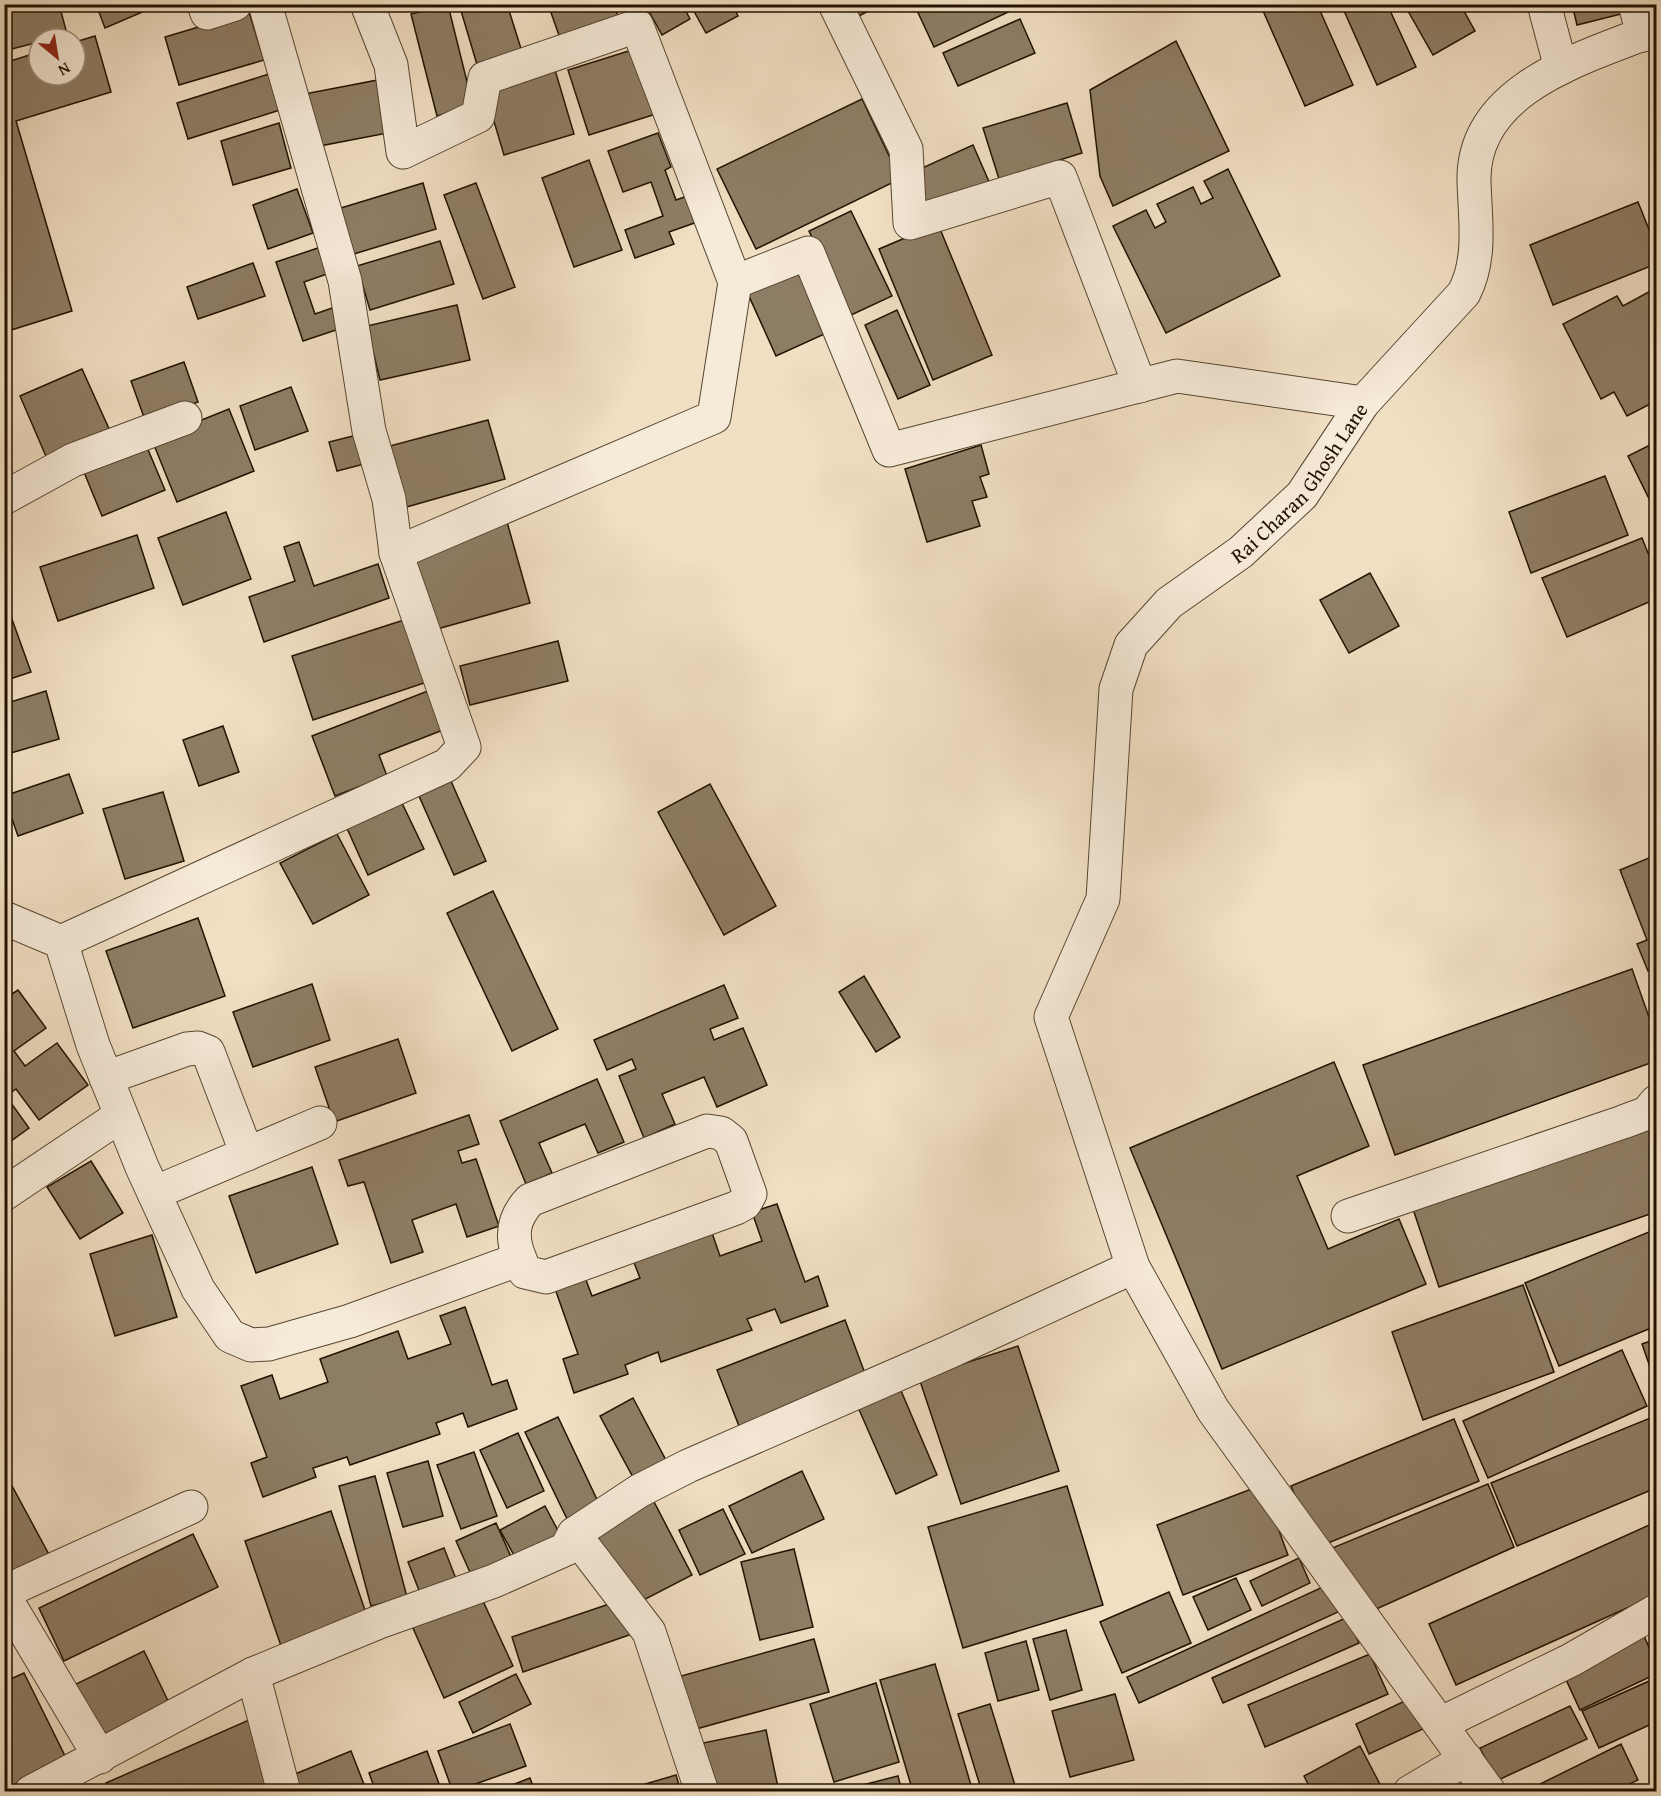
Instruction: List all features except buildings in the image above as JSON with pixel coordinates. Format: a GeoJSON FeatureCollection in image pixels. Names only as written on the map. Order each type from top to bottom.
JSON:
{"type":"FeatureCollection","features":[{"type":"Feature","properties":{"kind":"street"},"geometry":{"type":"LineString","coordinates":[[204,4],[207,13],[235,4]]}},
{"type":"Feature","properties":{"kind":"street"},"geometry":{"type":"LineString","coordinates":[[4,918],[61,942],[447,765],[464,747],[396,553],[390,499],[369,430],[345,281],[265,4]]}},
{"type":"Feature","properties":{"kind":"street"},"geometry":{"type":"LineString","coordinates":[[367,4],[391,65],[403,152],[478,116],[485,78],[637,26],[735,282],[714,417],[396,553]]}},
{"type":"Feature","properties":{"kind":"street"},"geometry":{"type":"LineString","coordinates":[[835,4],[906,149],[910,223],[1060,177],[1140,386]]}},
{"type":"Feature","properties":{"kind":"street"},"geometry":{"type":"LineString","coordinates":[[1544,4],[1561,68]]}},
{"type":"Feature","properties":{"kind":"street","name":"Rai Charan Ghosh Lane"},"geometry":{"type":"LineString","coordinates":[[1132,1268],[1051,1017],[1103,899],[1116,689],[1131,645],[1169,603],[1241,552],[1302,495],[1363,403],[1464,293],[1472,277],[1476,255],[1474,177],[1477,156],[1479,146],[1497,114],[1527,87],[1645,23]]}},
{"type":"Feature","properties":{"kind":"street"},"geometry":{"type":"LineString","coordinates":[[735,282],[808,253],[889,450],[1177,376],[1363,403]]}},
{"type":"Feature","properties":{"kind":"street"},"geometry":{"type":"LineString","coordinates":[[4,498],[73,460],[186,418]]}},
{"type":"Feature","properties":{"kind":"street"},"geometry":{"type":"LineString","coordinates":[[61,942],[120,1116],[198,1289],[230,1336],[251,1345],[269,1344],[350,1321],[519,1259]]}},
{"type":"Feature","properties":{"kind":"street"},"geometry":{"type":"LineString","coordinates":[[106,1078],[187,1049],[198,1048],[208,1052],[247,1154]]}},
{"type":"Feature","properties":{"kind":"street"},"geometry":{"type":"LineString","coordinates":[[1348,1216],[1623,1122],[1647,1113],[1656,1102]]}},
{"type":"Feature","properties":{"kind":"street"},"geometry":{"type":"LineString","coordinates":[[4,1194],[120,1116]]}},
{"type":"Feature","properties":{"kind":"street"},"geometry":{"type":"LineString","coordinates":[[154,1193],[320,1123]]}},
{"type":"Feature","properties":{"kind":"street"},"geometry":{"type":"LineString","coordinates":[[707,1131],[722,1132],[731,1142],[750,1194],[745,1203],[736,1208],[546,1277],[525,1272],[519,1259],[513,1244],[514,1226],[520,1211],[531,1200],[707,1131]]}},
{"type":"Feature","properties":{"kind":"street"},"geometry":{"type":"LineString","coordinates":[[31,1791],[75,1782],[100,1756],[253,1674],[379,1622],[494,1581],[566,1549],[574,1533],[639,1491],[688,1466],[949,1352],[1132,1268],[1213,1410],[1489,1791]]}},
{"type":"Feature","properties":{"kind":"street"},"geometry":{"type":"LineString","coordinates":[[100,1756],[4,1594],[190,1507]]}},
{"type":"Feature","properties":{"kind":"street"},"geometry":{"type":"LineString","coordinates":[[574,1533],[649,1632],[702,1791]]}},
{"type":"Feature","properties":{"kind":"street"},"geometry":{"type":"LineString","coordinates":[[1440,1724],[1571,1660],[1656,1611]]}},
{"type":"Feature","properties":{"kind":"street"},"geometry":{"type":"LineString","coordinates":[[253,1674],[284,1791]]}},
{"type":"Feature","properties":{"kind":"street"},"geometry":{"type":"LineString","coordinates":[[1410,1791],[1466,1759]]}}]}
